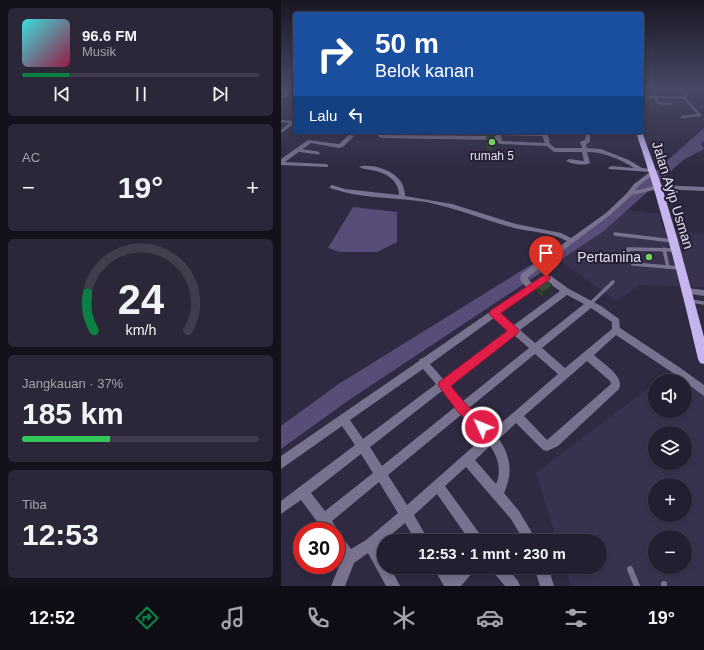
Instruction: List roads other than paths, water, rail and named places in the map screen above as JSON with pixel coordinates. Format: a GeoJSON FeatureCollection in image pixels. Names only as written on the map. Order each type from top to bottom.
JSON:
{"type":"FeatureCollection","features":[{"type":"Feature","properties":{"kind":"main road","name":"Jalan Ayip Usman"},"geometry":{"type":"LineString","coordinates":[[640,134],[658,187],[674,241],[704,359]]}},
{"type":"Feature","properties":{"kind":"street"},"geometry":{"type":"LineString","coordinates":[[281,121],[293,122]]}},
{"type":"Feature","properties":{"kind":"street"},"geometry":{"type":"LineString","coordinates":[[281,132],[293,122]]}},
{"type":"Feature","properties":{"kind":"street"},"geometry":{"type":"LineString","coordinates":[[379,134],[381,136],[499,138]]}},
{"type":"Feature","properties":{"kind":"street"},"geometry":{"type":"LineString","coordinates":[[499,134],[500,142],[523,140],[548,145],[554,150],[585,150],[602,152],[627,161],[641,170]]}},
{"type":"Feature","properties":{"kind":"street"},"geometry":{"type":"LineString","coordinates":[[528,134],[546,136],[548,145]]}},
{"type":"Feature","properties":{"kind":"street"},"geometry":{"type":"LineString","coordinates":[[569,161],[587,163],[583,142],[587,142],[588,134]]}},
{"type":"Feature","properties":{"kind":"street"},"geometry":{"type":"LineString","coordinates":[[281,163],[311,141],[323,145],[341,146],[351,136]]}},
{"type":"Feature","properties":{"kind":"street"},"geometry":{"type":"LineString","coordinates":[[281,163],[326,166]]}},
{"type":"Feature","properties":{"kind":"street"},"geometry":{"type":"LineString","coordinates":[[362,167],[385,171],[393,175],[403,192],[402,198]]}},
{"type":"Feature","properties":{"kind":"street"},"geometry":{"type":"LineString","coordinates":[[611,168],[652,172]]}},
{"type":"Feature","properties":{"kind":"street"},"geometry":{"type":"LineString","coordinates":[[531,287],[524,280],[524,276],[608,214],[630,194],[634,187],[652,172]]}},
{"type":"Feature","properties":{"kind":"street"},"geometry":{"type":"LineString","coordinates":[[630,194],[658,187],[704,188]]}},
{"type":"Feature","properties":{"kind":"street"},"geometry":{"type":"LineString","coordinates":[[332,188],[457,207],[515,226],[561,235],[572,241]]}},
{"type":"Feature","properties":{"kind":"street"},"geometry":{"type":"LineString","coordinates":[[281,463],[546,277],[566,292],[590,304],[614,319],[616,323],[616,330]]}},
{"type":"Feature","properties":{"kind":"street"},"geometry":{"type":"LineString","coordinates":[[687,291],[704,293]]}},
{"type":"Feature","properties":{"kind":"street"},"geometry":{"type":"LineString","coordinates":[[281,508],[566,292]]}},
{"type":"Feature","properties":{"kind":"street"},"geometry":{"type":"LineString","coordinates":[[302,491],[324,520],[461,407],[536,349],[590,304]]}},
{"type":"Feature","properties":{"kind":"street"},"geometry":{"type":"LineString","coordinates":[[494,313],[564,373]]}},
{"type":"Feature","properties":{"kind":"street"},"geometry":{"type":"LineString","coordinates":[[338,586],[349,558],[370,544],[406,514],[564,373],[616,330]]}},
{"type":"Feature","properties":{"kind":"street"},"geometry":{"type":"LineString","coordinates":[[616,330],[704,391]]}},
{"type":"Feature","properties":{"kind":"street"},"geometry":{"type":"LineString","coordinates":[[516,416],[544,444],[549,446],[554,442],[616,386],[615,379],[587,354]]}},
{"type":"Feature","properties":{"kind":"street"},"geometry":{"type":"LineString","coordinates":[[423,362],[461,407],[492,437],[502,454],[504,479],[497,495]]}},
{"type":"Feature","properties":{"kind":"street"},"geometry":{"type":"LineString","coordinates":[[343,419],[381,474],[419,534]]}},
{"type":"Feature","properties":{"kind":"street"},"geometry":{"type":"LineString","coordinates":[[467,459],[515,515],[527,534]]}},
{"type":"Feature","properties":{"kind":"street"},"geometry":{"type":"LineString","coordinates":[[438,486],[474,534]]}},
{"type":"Feature","properties":{"kind":"street"},"geometry":{"type":"LineString","coordinates":[[370,544],[393,586]]}},
{"type":"Feature","properties":{"kind":"street"},"geometry":{"type":"LineString","coordinates":[[345,552],[349,558]]}},
{"type":"Feature","properties":{"kind":"street"},"geometry":{"type":"LineString","coordinates":[[444,574],[452,586],[462,574]]}},
{"type":"Feature","properties":{"kind":"street"},"geometry":{"type":"LineString","coordinates":[[504,574],[513,586]]}},
{"type":"Feature","properties":{"kind":"street"},"geometry":{"type":"LineString","coordinates":[[543,574],[547,586]]}},
{"type":"Feature","properties":{"kind":"lane"},"geometry":{"type":"LineString","coordinates":[[683,117],[697,115]]}},
{"type":"Feature","properties":{"kind":"lane"},"geometry":{"type":"LineString","coordinates":[[297,150],[318,153]]}},
{"type":"Feature","properties":{"kind":"lane"},"geometry":{"type":"LineString","coordinates":[[615,234],[674,241]]}},
{"type":"Feature","properties":{"kind":"lane"},"geometry":{"type":"LineString","coordinates":[[676,250],[628,249],[630,261],[633,264],[681,268]]}},
{"type":"Feature","properties":{"kind":"lane"},"geometry":{"type":"LineString","coordinates":[[664,249],[668,267]]}},
{"type":"Feature","properties":{"kind":"lane"},"geometry":{"type":"LineString","coordinates":[[590,304],[613,282]]}},
{"type":"Feature","properties":{"kind":"lane"},"geometry":{"type":"LineString","coordinates":[[690,301],[704,303]]}},
{"type":"Feature","properties":{"kind":"lane"},"geometry":{"type":"LineString","coordinates":[[630,568],[637,586]]}},
{"type":"Feature","properties":{"kind":"place","name":"rumah 5"},"geometry":{"type":"Point","coordinates":[492,142]}},
{"type":"Feature","properties":{"kind":"place","name":"Pertamina"},"geometry":{"type":"Point","coordinates":[649,257]}}]}
